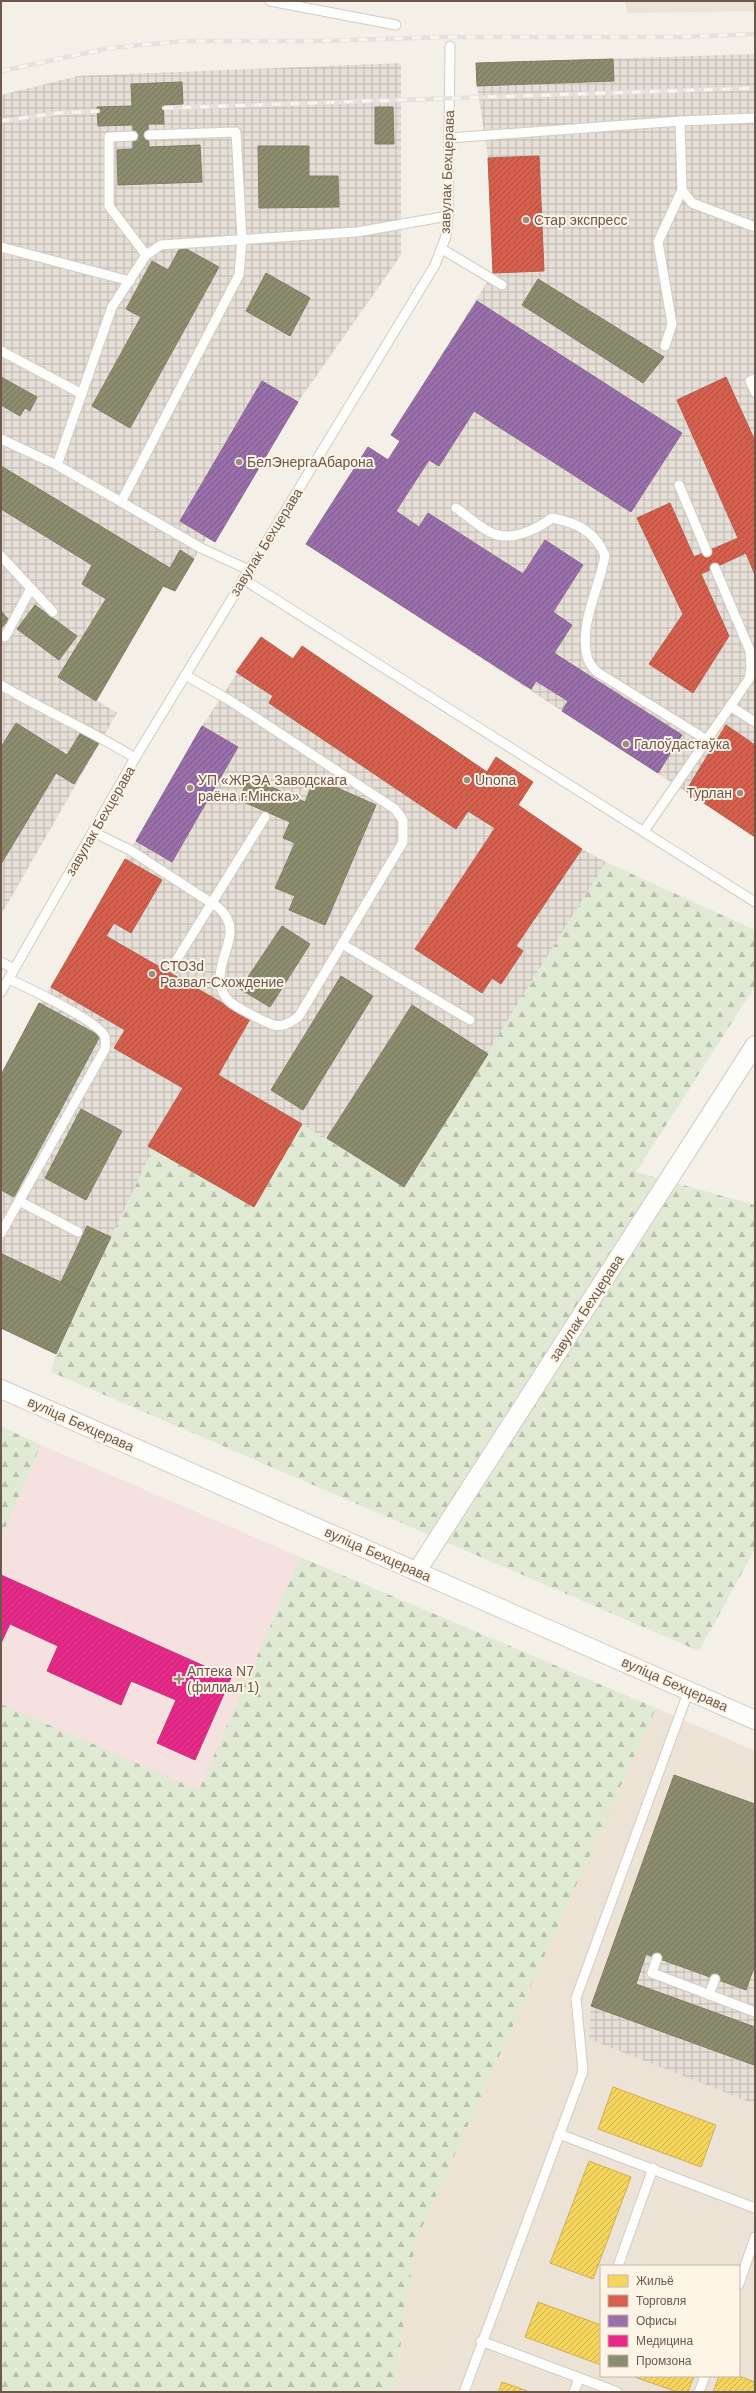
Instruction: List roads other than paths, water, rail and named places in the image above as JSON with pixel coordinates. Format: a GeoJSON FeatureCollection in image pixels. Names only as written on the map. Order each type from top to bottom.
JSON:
{"type":"FeatureCollection","features":[{"type":"Feature","properties":{"kind":"street","name":"завулак Бехцерава"},"geometry":{"type":"LineString","coordinates":[[417,1571],[755,1045]]}},
{"type":"Feature","properties":{"kind":"street","name":"вуліца Бехцерава"},"geometry":{"type":"LineString","coordinates":[[1,1389],[755,1720]]}},
{"type":"Feature","properties":{"kind":"lane"},"geometry":{"type":"LineString","coordinates":[[270,1],[396,25]]}},
{"type":"Feature","properties":{"kind":"lane","name":"завулак Бехцерава"},"geometry":{"type":"LineString","coordinates":[[1,992],[135,758],[243,579],[425,284],[442,249],[448,216],[450,46]]}},
{"type":"Feature","properties":{"kind":"lane"},"geometry":{"type":"LineString","coordinates":[[449,138],[680,121],[755,118]]}},
{"type":"Feature","properties":{"kind":"lane"},"geometry":{"type":"LineString","coordinates":[[665,346],[672,324],[658,242],[682,190],[680,121]]}},
{"type":"Feature","properties":{"kind":"lane"},"geometry":{"type":"LineString","coordinates":[[121,502],[239,275],[242,239],[236,132],[149,135]]}},
{"type":"Feature","properties":{"kind":"lane"},"geometry":{"type":"LineString","coordinates":[[133,136],[109,137],[109,206],[146,255]]}},
{"type":"Feature","properties":{"kind":"lane"},"geometry":{"type":"LineString","coordinates":[[682,190],[692,203],[755,227]]}},
{"type":"Feature","properties":{"kind":"lane"},"geometry":{"type":"LineString","coordinates":[[57,465],[112,307],[146,255],[161,245],[356,232],[448,216]]}},
{"type":"Feature","properties":{"kind":"lane"},"geometry":{"type":"LineString","coordinates":[[1,247],[130,281]]}},
{"type":"Feature","properties":{"kind":"lane"},"geometry":{"type":"LineString","coordinates":[[442,249],[502,285]]}},
{"type":"Feature","properties":{"kind":"lane"},"geometry":{"type":"LineString","coordinates":[[1,351],[82,394]]}},
{"type":"Feature","properties":{"kind":"lane"},"geometry":{"type":"LineString","coordinates":[[755,379],[750,381],[755,392]]}},
{"type":"Feature","properties":{"kind":"lane"},"geometry":{"type":"LineString","coordinates":[[1,439],[57,465],[201,548],[249,570]]}},
{"type":"Feature","properties":{"kind":"lane"},"geometry":{"type":"LineString","coordinates":[[680,484],[707,552]]}},
{"type":"Feature","properties":{"kind":"lane"},"geometry":{"type":"LineString","coordinates":[[456,508],[495,534],[515,536],[543,525],[552,518],[565,521],[582,528],[597,540],[605,555],[594,590],[588,622],[586,637],[587,658],[597,672],[707,740]]}},
{"type":"Feature","properties":{"kind":"lane"},"geometry":{"type":"LineString","coordinates":[[1,556],[53,612]]}},
{"type":"Feature","properties":{"kind":"lane"},"geometry":{"type":"LineString","coordinates":[[644,831],[749,679],[751,668],[750,651],[714,568]]}},
{"type":"Feature","properties":{"kind":"lane"},"geometry":{"type":"LineString","coordinates":[[243,579],[755,902]]}},
{"type":"Feature","properties":{"kind":"lane"},"geometry":{"type":"LineString","coordinates":[[5,637],[31,588]]}},
{"type":"Feature","properties":{"kind":"lane"},"geometry":{"type":"LineString","coordinates":[[93,832],[130,850],[212,904],[229,917],[231,929],[220,980],[224,994],[230,1002],[274,1025],[290,1024],[299,1016],[403,842],[403,820],[395,809],[229,700],[185,675]]}},
{"type":"Feature","properties":{"kind":"lane"},"geometry":{"type":"LineString","coordinates":[[1,685],[50,713],[101,737],[135,758]]}},
{"type":"Feature","properties":{"kind":"lane"},"geometry":{"type":"LineString","coordinates":[[730,706],[755,722]]}},
{"type":"Feature","properties":{"kind":"lane"},"geometry":{"type":"LineString","coordinates":[[174,964],[266,817]]}},
{"type":"Feature","properties":{"kind":"lane"},"geometry":{"type":"LineString","coordinates":[[342,944],[470,1020]]}},
{"type":"Feature","properties":{"kind":"lane"},"geometry":{"type":"LineString","coordinates":[[1,962],[14,969]]}},
{"type":"Feature","properties":{"kind":"lane"},"geometry":{"type":"LineString","coordinates":[[1,1233],[105,1049],[105,1036],[96,1026],[44,996],[8,979]]}},
{"type":"Feature","properties":{"kind":"lane"},"geometry":{"type":"LineString","coordinates":[[19,1201],[78,1232]]}},
{"type":"Feature","properties":{"kind":"lane"},"geometry":{"type":"LineString","coordinates":[[464,2392],[481,2341],[583,2071],[576,1998],[689,1690]]}},
{"type":"Feature","properties":{"kind":"lane"},"geometry":{"type":"LineString","coordinates":[[657,1958],[652,1973],[755,2012]]}},
{"type":"Feature","properties":{"kind":"lane"},"geometry":{"type":"LineString","coordinates":[[709,1995],[715,1979]]}},
{"type":"Feature","properties":{"kind":"lane"},"geometry":{"type":"LineString","coordinates":[[559,2134],[653,2168],[755,2208]]}},
{"type":"Feature","properties":{"kind":"lane"},"geometry":{"type":"LineString","coordinates":[[618,2265],[653,2168]]}},
{"type":"Feature","properties":{"kind":"lane"},"geometry":{"type":"LineString","coordinates":[[740,2281],[755,2237]]}},
{"type":"Feature","properties":{"kind":"lane"},"geometry":{"type":"LineString","coordinates":[[481,2341],[617,2392]]}},
{"type":"Feature","properties":{"kind":"lane"},"geometry":{"type":"LineString","coordinates":[[699,2392],[705,2377]]}},
{"type":"Feature","properties":{"kind":"lane"},"geometry":{"type":"LineString","coordinates":[[574,2392],[579,2378]]}},
{"type":"Feature","properties":{"kind":"railway"},"geometry":{"type":"LineString","coordinates":[[1,71],[110,48],[184,41],[318,41],[446,37],[680,37],[755,34]]}},
{"type":"Feature","properties":{"kind":"railway"},"geometry":{"type":"LineString","coordinates":[[164,108],[755,88]]}},
{"type":"Feature","properties":{"kind":"railway"},"geometry":{"type":"LineString","coordinates":[[1,121],[58,113],[98,111]]}},
{"type":"Feature","properties":{"kind":"place","name":"Стар экспресс"},"geometry":{"type":"Point","coordinates":[526,220]}},
{"type":"Feature","properties":{"kind":"place","name":"БелЭнергаАбарона"},"geometry":{"type":"Point","coordinates":[239,462]}},
{"type":"Feature","properties":{"kind":"place","name":"Галоўдастаўка"},"geometry":{"type":"Point","coordinates":[626,744]}},
{"type":"Feature","properties":{"kind":"place","name":"Unona"},"geometry":{"type":"Point","coordinates":[467,780]}},
{"type":"Feature","properties":{"kind":"place","name":"УП «ЖРЭА Заводскага раёна г.Мінска»"},"geometry":{"type":"Point","coordinates":[190,788]}},
{"type":"Feature","properties":{"kind":"place","name":"Турлан"},"geometry":{"type":"Point","coordinates":[740,793]}},
{"type":"Feature","properties":{"kind":"place","name":"СТО3d Развал-Схождение"},"geometry":{"type":"Point","coordinates":[152,974]}},
{"type":"Feature","properties":{"kind":"place","name":"Аптека N7 (филиал 1)"},"geometry":{"type":"Point","coordinates":[179,1679]}}]}
